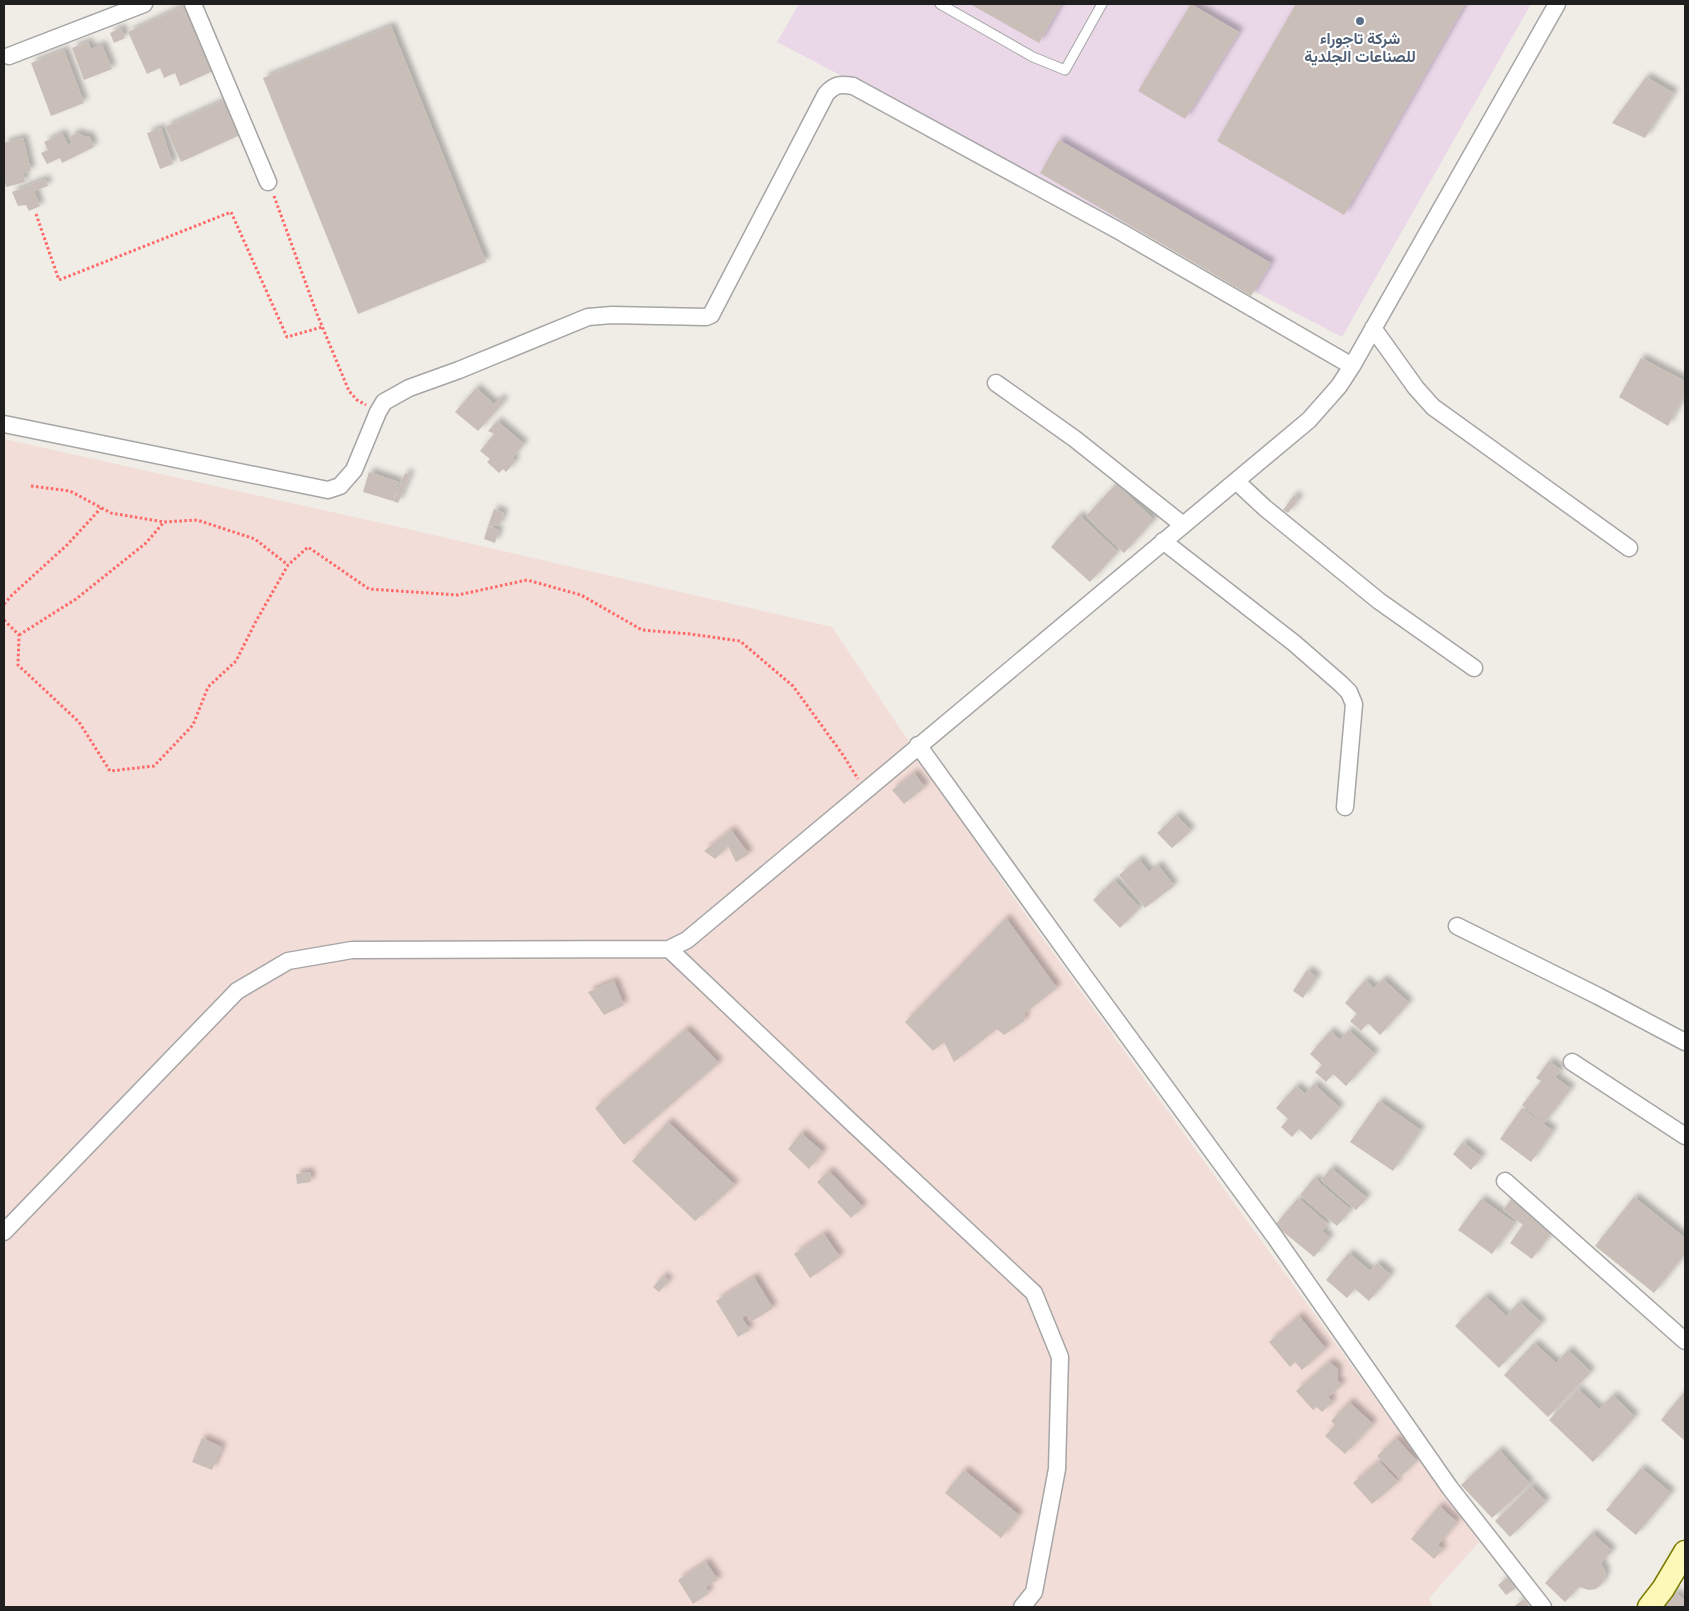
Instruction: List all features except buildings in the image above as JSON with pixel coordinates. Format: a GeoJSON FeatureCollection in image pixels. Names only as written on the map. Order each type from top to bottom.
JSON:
{"type":"FeatureCollection","features":[{"type":"Feature","properties":{"kind":"street"},"geometry":{"type":"LineString","coordinates":[[9,56],[144,4]]}},
{"type":"Feature","properties":{"kind":"street"},"geometry":{"type":"LineString","coordinates":[[193,4],[268,182]]}},
{"type":"Feature","properties":{"kind":"street"},"geometry":{"type":"LineString","coordinates":[[4,1232],[237,991],[288,961],[352,950],[669,949],[687,940],[1309,420],[1339,386],[1352,366],[1557,4]]}},
{"type":"Feature","properties":{"kind":"street"},"geometry":{"type":"LineString","coordinates":[[4,424],[328,490],[340,486],[354,470],[384,402],[409,388],[459,370],[588,317],[612,315],[706,317],[710,315],[826,94],[832,87],[840,84],[853,86],[1112,228],[1352,366]]}},
{"type":"Feature","properties":{"kind":"street"},"geometry":{"type":"LineString","coordinates":[[1373,328],[1416,388],[1433,407],[1629,548]]}},
{"type":"Feature","properties":{"kind":"street"},"geometry":{"type":"LineString","coordinates":[[996,383],[1075,439],[1183,525]]}},
{"type":"Feature","properties":{"kind":"street"},"geometry":{"type":"LineString","coordinates":[[1236,481],[1265,508],[1379,601],[1474,668]]}},
{"type":"Feature","properties":{"kind":"street"},"geometry":{"type":"LineString","coordinates":[[1163,542],[1294,643],[1349,692],[1354,704],[1345,807]]}},
{"type":"Feature","properties":{"kind":"street"},"geometry":{"type":"LineString","coordinates":[[918,746],[1078,969],[1275,1237],[1450,1488],[1542,1607]]}},
{"type":"Feature","properties":{"kind":"street"},"geometry":{"type":"LineString","coordinates":[[1457,926],[1598,996],[1685,1042]]}},
{"type":"Feature","properties":{"kind":"street"},"geometry":{"type":"LineString","coordinates":[[669,949],[1034,1293],[1060,1357],[1057,1469],[1034,1592],[1022,1607]]}},
{"type":"Feature","properties":{"kind":"street"},"geometry":{"type":"LineString","coordinates":[[1572,1062],[1685,1136]]}},
{"type":"Feature","properties":{"kind":"street"},"geometry":{"type":"LineString","coordinates":[[1505,1181],[1685,1341]]}},
{"type":"Feature","properties":{"kind":"street"},"geometry":{"type":"LineString","coordinates":[[1649,1607],[1663,1589],[1685,1552]]}},
{"type":"Feature","properties":{"kind":"lane"},"geometry":{"type":"LineString","coordinates":[[940,4],[1033,57],[1064,70],[1102,4]]}},
{"type":"Feature","properties":{"kind":"path"},"geometry":{"type":"LineString","coordinates":[[268,182],[322,327],[349,391],[357,400],[378,412]]}},
{"type":"Feature","properties":{"kind":"path"},"geometry":{"type":"LineString","coordinates":[[36,214],[59,280],[231,212],[286,337],[322,327]]}},
{"type":"Feature","properties":{"kind":"path"},"geometry":{"type":"LineString","coordinates":[[31,486],[70,491],[111,513],[164,522],[197,520],[255,539],[288,565]]}},
{"type":"Feature","properties":{"kind":"path"},"geometry":{"type":"LineString","coordinates":[[4,604],[67,545],[101,508]]}},
{"type":"Feature","properties":{"kind":"path"},"geometry":{"type":"LineString","coordinates":[[19,635],[76,599],[146,543],[164,522]]}},
{"type":"Feature","properties":{"kind":"path"},"geometry":{"type":"LineString","coordinates":[[4,620],[19,635],[18,665],[79,722],[110,771],[154,766],[193,725],[208,687],[236,661],[288,565],[308,547],[369,589],[458,595],[527,580],[581,594],[642,630],[690,634],[740,642],[793,686],[866,790]]}},
{"type":"Feature","properties":{"kind":"shaded area"},"geometry":{"type":"Polygon","coordinates":[[[799,4],[1531,4],[1342,337],[777,42],[799,4]]]}},
{"type":"Feature","properties":{"kind":"shaded area"},"geometry":{"type":"Polygon","coordinates":[[[4,439],[399,527],[832,627],[1013,897],[1479,1542],[1429,1598],[1433,1607],[4,1607],[4,439]]]}},
{"type":"Feature","properties":{"kind":"place","name":"شركة تاجوراء للصناعات الجلدية"},"geometry":{"type":"Point","coordinates":[1360,21]}}]}
